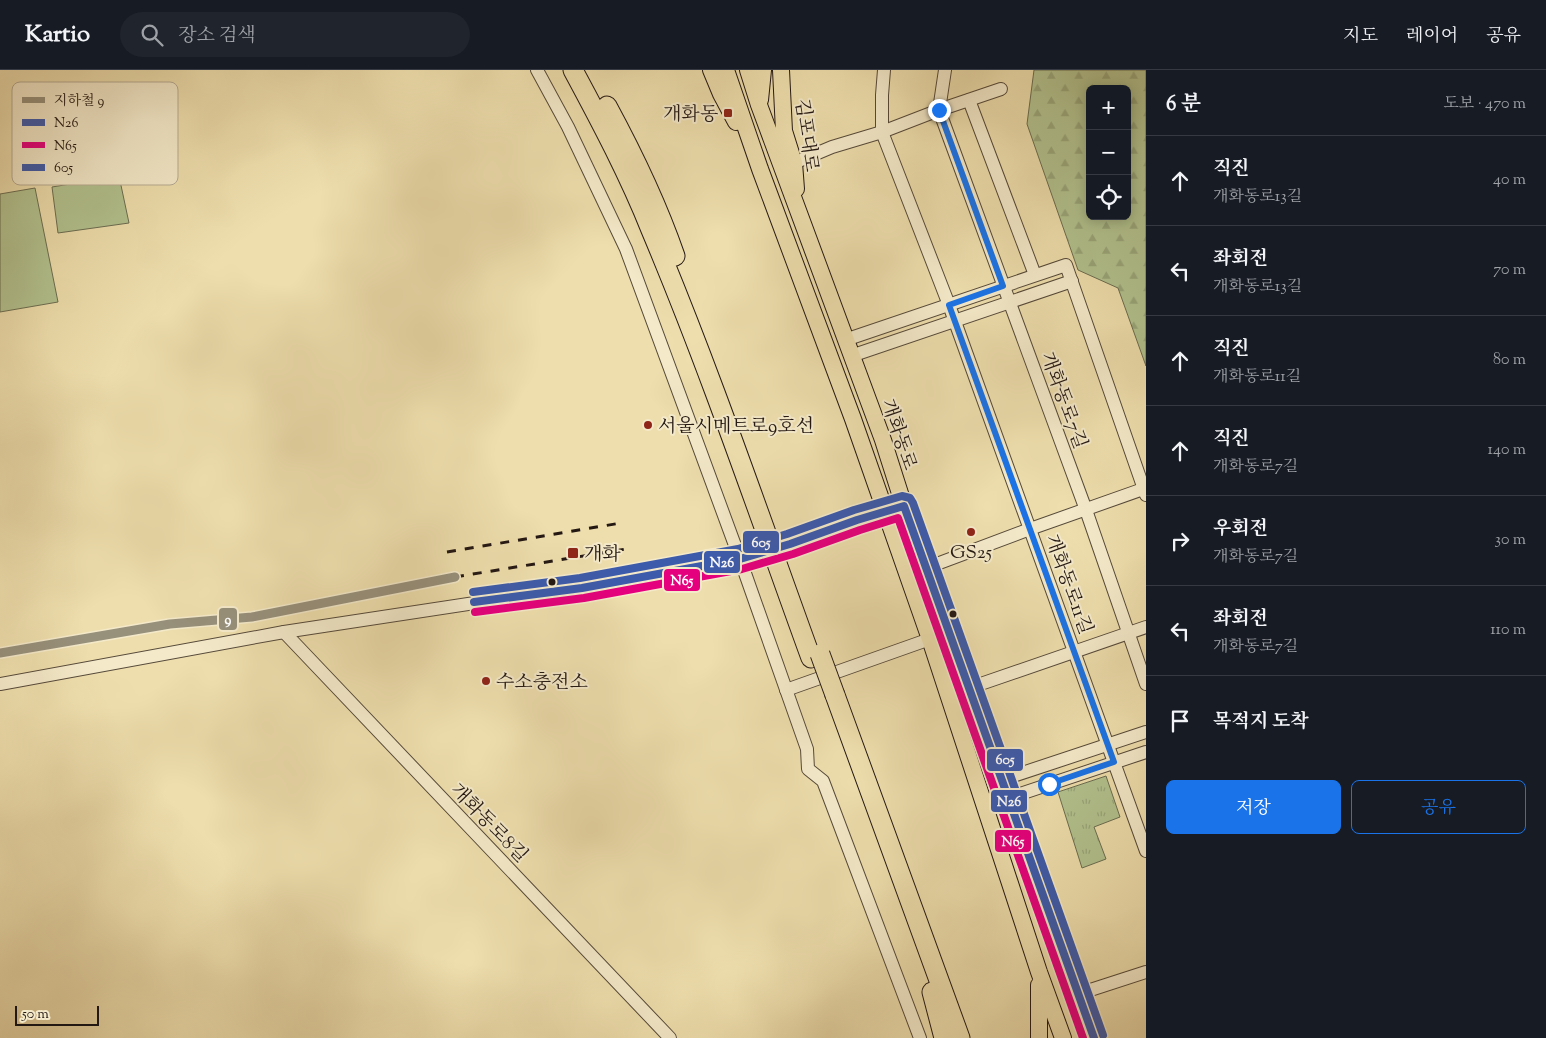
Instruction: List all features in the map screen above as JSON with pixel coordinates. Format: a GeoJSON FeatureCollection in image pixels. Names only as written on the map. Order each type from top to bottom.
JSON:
{"type":"FeatureCollection","features":[{"type":"Feature","properties":{"kind":"highway"},"geometry":{"type":"LineString","coordinates":[[574,70],[609,138],[651,228],[761,506]]}},
{"type":"Feature","properties":{"kind":"highway"},"geometry":{"type":"LineString","coordinates":[[587,70],[623,136],[663,223],[789,585],[960,1038]]}},
{"type":"Feature","properties":{"kind":"highway"},"geometry":{"type":"LineString","coordinates":[[830,697],[950,1038]]}},
{"type":"Feature","properties":{"kind":"highway"},"geometry":{"type":"LineString","coordinates":[[929,981],[944,1038]]}},
{"type":"Feature","properties":{"kind":"main road"},"geometry":{"type":"LineString","coordinates":[[711,70],[721,94],[760,169]]}},
{"type":"Feature","properties":{"kind":"main road","name":"개화동로"},"geometry":{"type":"LineString","coordinates":[[726,70],[760,169],[886,512],[930,639],[1039,972],[1063,1038]]}},
{"type":"Feature","properties":{"kind":"main road","name":"개화동로"},"geometry":{"type":"LineString","coordinates":[[748,70],[759,105],[882,440],[1094,1038]]}},
{"type":"Feature","properties":{"kind":"main road"},"geometry":{"type":"LineString","coordinates":[[760,169],[759,105],[763,70]]}},
{"type":"Feature","properties":{"kind":"main road","name":"김포대로"},"geometry":{"type":"LineString","coordinates":[[780,70],[784,131],[794,163],[796,206]]}},
{"type":"Feature","properties":{"kind":"main road"},"geometry":{"type":"LineString","coordinates":[[853,419],[864,422],[876,445],[881,444],[882,440]]}},
{"type":"Feature","properties":{"kind":"main road"},"geometry":{"type":"LineString","coordinates":[[1039,972],[1039,1038]]}},
{"type":"Feature","properties":{"kind":"street"},"geometry":{"type":"LineString","coordinates":[[537,70],[568,127],[626,249],[807,749],[808,769],[823,781],[920,1038]]}},
{"type":"Feature","properties":{"kind":"street"},"geometry":{"type":"LineString","coordinates":[[884,70],[881,103],[882,132],[955,321],[1030,529]]}},
{"type":"Feature","properties":{"kind":"street"},"geometry":{"type":"LineString","coordinates":[[939,110],[946,70]]}},
{"type":"Feature","properties":{"kind":"street"},"geometry":{"type":"LineString","coordinates":[[794,163],[832,147],[882,132],[1000,89]]}},
{"type":"Feature","properties":{"kind":"street"},"geometry":{"type":"LineString","coordinates":[[969,100],[1035,275]]}},
{"type":"Feature","properties":{"kind":"street","name":"개화동로7길"},"geometry":{"type":"LineString","coordinates":[[939,110],[1086,510]]}},
{"type":"Feature","properties":{"kind":"street"},"geometry":{"type":"LineString","coordinates":[[845,340],[1066,264],[1145,491],[1030,529],[926,568]]}},
{"type":"Feature","properties":{"kind":"street"},"geometry":{"type":"LineString","coordinates":[[851,356],[1072,281]]}},
{"type":"Feature","properties":{"kind":"street"},"geometry":{"type":"LineString","coordinates":[[790,544],[857,520],[904,506]]}},
{"type":"Feature","properties":{"kind":"street","name":"개화동로11길"},"geometry":{"type":"LineString","coordinates":[[1086,510],[1128,633]]}},
{"type":"Feature","properties":{"kind":"street","name":"개화동로11길"},"geometry":{"type":"LineString","coordinates":[[1030,529],[1074,652]]}},
{"type":"Feature","properties":{"kind":"street"},"geometry":{"type":"LineString","coordinates":[[0,684],[284,632],[534,594]]}},
{"type":"Feature","properties":{"kind":"street","name":"개화동로11길"},"geometry":{"type":"LineString","coordinates":[[969,688],[1146,627]]}},
{"type":"Feature","properties":{"kind":"street","name":"개화동로8길"},"geometry":{"type":"LineString","coordinates":[[284,632],[670,1038]]}},
{"type":"Feature","properties":{"kind":"street"},"geometry":{"type":"LineString","coordinates":[[1128,633],[1146,684]]}},
{"type":"Feature","properties":{"kind":"street"},"geometry":{"type":"LineString","coordinates":[[786,690],[930,639]]}},
{"type":"Feature","properties":{"kind":"street"},"geometry":{"type":"LineString","coordinates":[[1074,652],[1146,851]]}},
{"type":"Feature","properties":{"kind":"street"},"geometry":{"type":"LineString","coordinates":[[1001,780],[1146,732]]}},
{"type":"Feature","properties":{"kind":"street"},"geometry":{"type":"LineString","coordinates":[[1008,798],[1146,752]]}},
{"type":"Feature","properties":{"kind":"street"},"geometry":{"type":"LineString","coordinates":[[1078,994],[1146,972]]}},
{"type":"Feature","properties":{"kind":"green space"},"geometry":{"type":"Polygon","coordinates":[[[1034,70],[1146,70],[1146,366],[1118,288],[1078,270],[1027,124],[1034,70]]]}},
{"type":"Feature","properties":{"kind":"green space"},"geometry":{"type":"Polygon","coordinates":[[[64,185],[121,185],[129,223],[58,233],[52,187],[64,185]]]}},
{"type":"Feature","properties":{"kind":"green space"},"geometry":{"type":"Polygon","coordinates":[[[35,188],[58,302],[0,312],[0,194],[35,188]]]}},
{"type":"Feature","properties":{"kind":"green space"},"geometry":{"type":"Polygon","coordinates":[[[1106,776],[1120,817],[1094,827],[1106,859],[1082,868],[1058,792],[1106,776]]]}},
{"type":"Feature","properties":{"kind":"railway"},"geometry":{"type":"LineString","coordinates":[[447,552],[621,523]]}},
{"type":"Feature","properties":{"kind":"railway"},"geometry":{"type":"LineString","coordinates":[[455,577],[626,549]]}},
{"type":"Feature","properties":{"kind":"metro line","name":"9"},"geometry":{"type":"LineString","coordinates":[[0,653],[170,624],[252,617],[455,577]]}},
{"type":"Feature","properties":{"kind":"transit line","name":"605"},"geometry":{"type":"LineString","coordinates":[[473,592],[580,578],[738,549],[854,510],[902,496],[910,498],[1103,1035]]}},
{"type":"Feature","properties":{"kind":"transit line","name":"N26"},"geometry":{"type":"LineString","coordinates":[[474,602],[582,588],[740,559],[904,506],[1094,1038]]}},
{"type":"Feature","properties":{"kind":"transit line","name":"N65"},"geometry":{"type":"LineString","coordinates":[[475,612],[584,598],[742,569],[793,554],[898,518],[1083,1038]]}},
{"type":"Feature","properties":{"kind":"place","name":"개화동"},"geometry":{"type":"Point","coordinates":[728,113]}},
{"type":"Feature","properties":{"kind":"place","name":"서울시메트로9호선"},"geometry":{"type":"Point","coordinates":[648,425]}},
{"type":"Feature","properties":{"kind":"place","name":"GS25"},"geometry":{"type":"Point","coordinates":[971,532]}},
{"type":"Feature","properties":{"kind":"place","name":"개화"},"geometry":{"type":"Point","coordinates":[573,553]}},
{"type":"Feature","properties":{"kind":"place","name":"수소충전소"},"geometry":{"type":"Point","coordinates":[486,681]}},
{"type":"Feature","properties":{"kind":"route"},"geometry":{"type":"LineString","coordinates":[[939,110],[1003,286],[949,305],[1114,762],[1049,784]]}}]}
